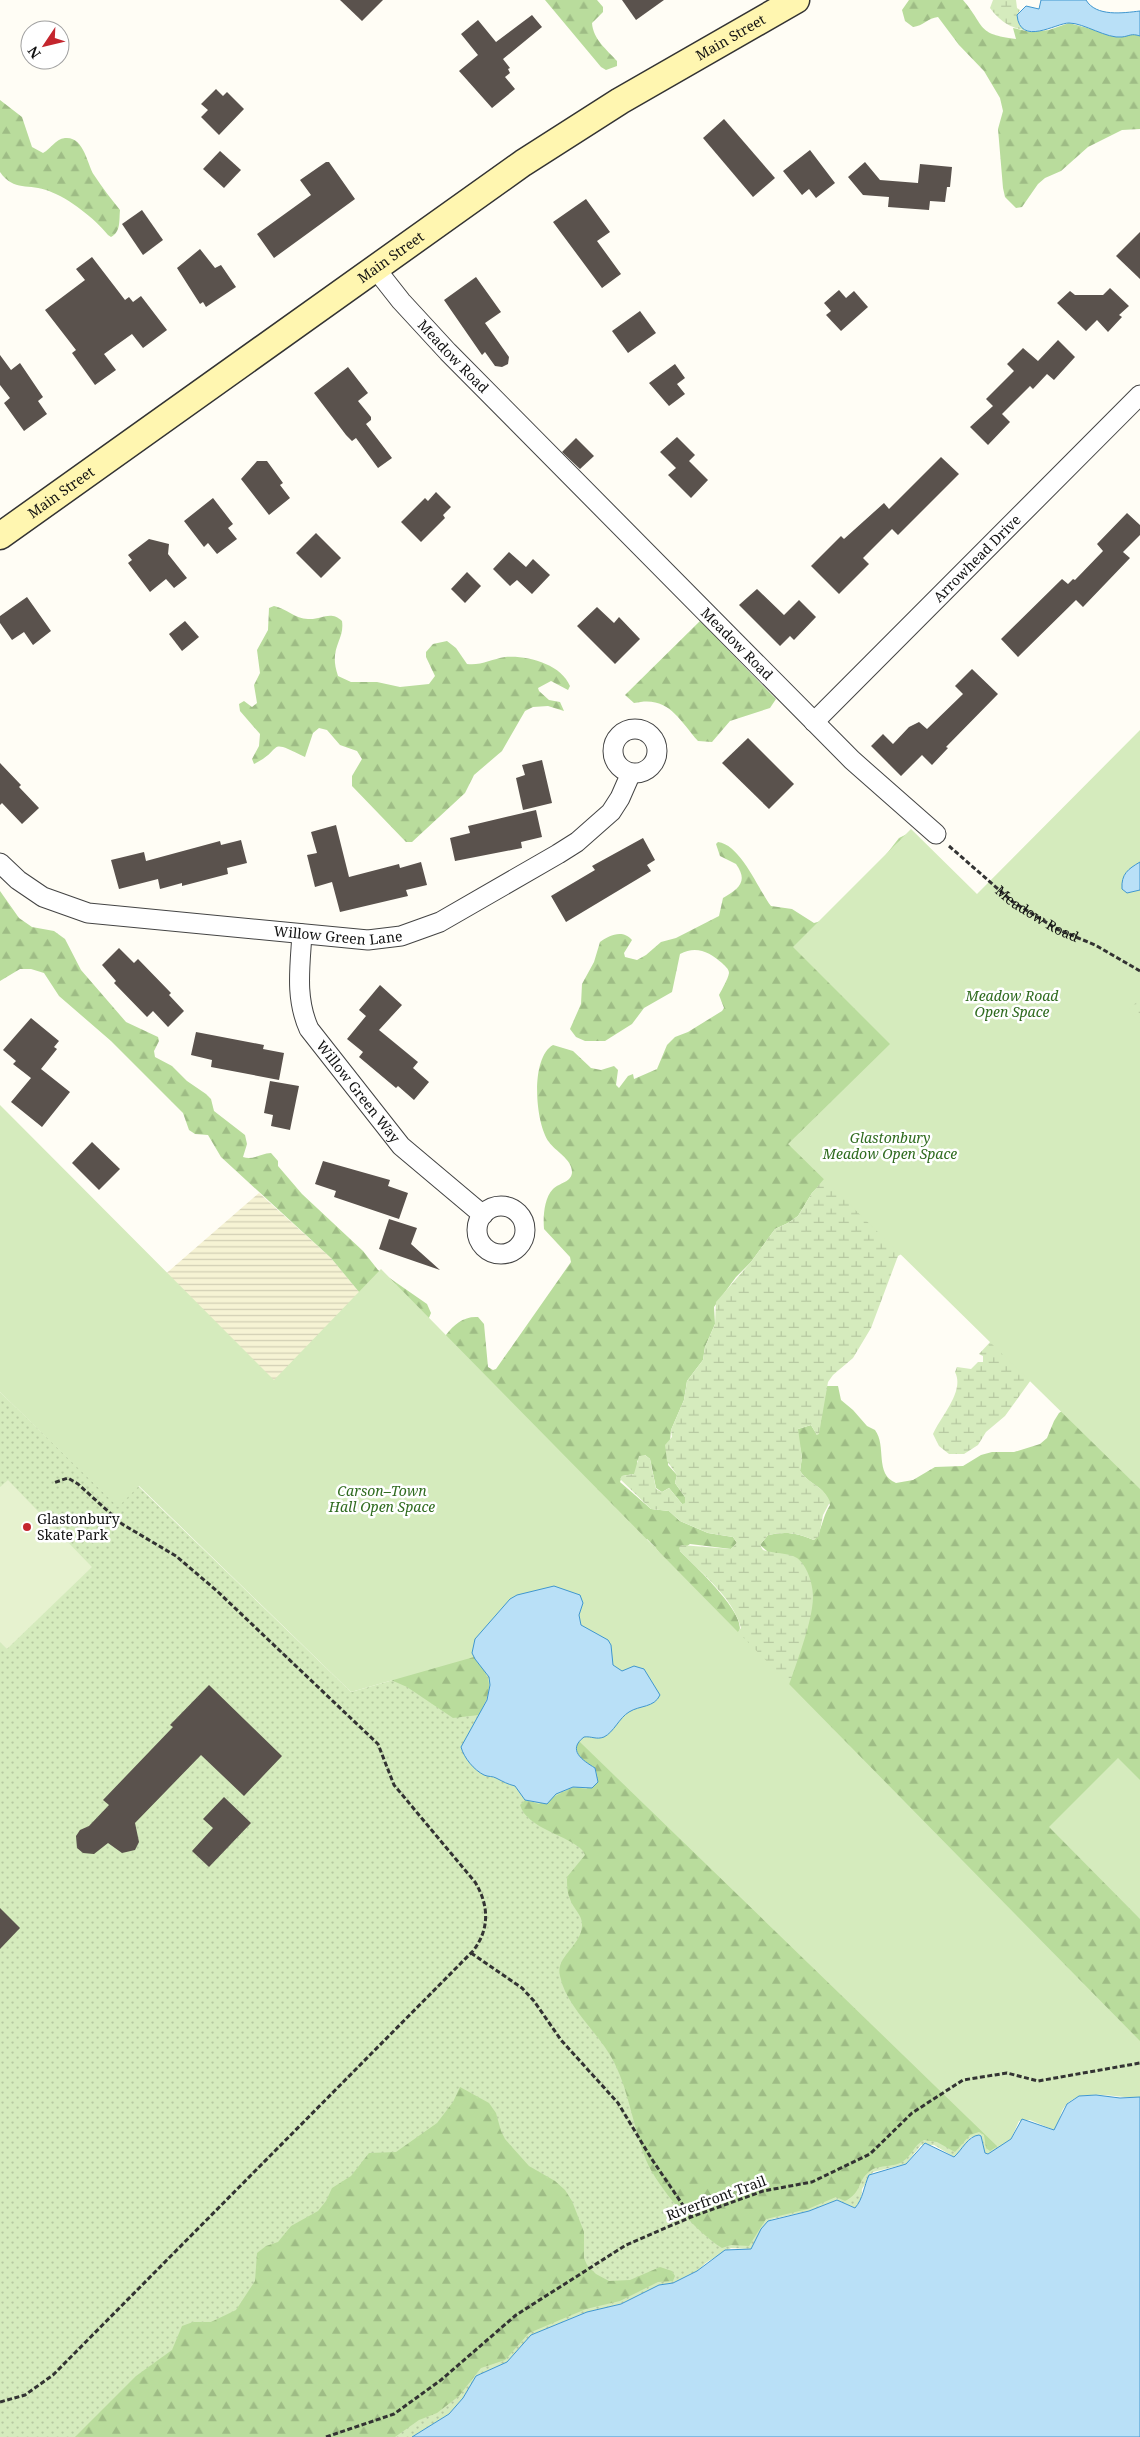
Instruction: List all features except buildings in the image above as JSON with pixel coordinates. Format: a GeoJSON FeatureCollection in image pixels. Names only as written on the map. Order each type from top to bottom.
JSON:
{"type":"FeatureCollection","features":[{"type":"Feature","properties":{"kind":"main road","name":"Main Street"},"geometry":{"type":"LineString","coordinates":[[0,536],[375,268],[562,138],[642,88],[796,0]]}},
{"type":"Feature","properties":{"kind":"street","name":"Meadow Road"},"geometry":{"type":"LineString","coordinates":[[375,268],[442,346],[814,722],[878,785],[936,834]]}},
{"type":"Feature","properties":{"kind":"street","name":"Arrowhead Drive"},"geometry":{"type":"LineString","coordinates":[[814,722],[1140,395]]}},
{"type":"Feature","properties":{"kind":"street","name":"Willow Green Lane"},"geometry":{"type":"LineString","coordinates":[[0,863],[18,880],[43,897],[88,913],[346,939],[385,939],[411,934],[440,922],[576,842],[611,812],[620,798],[631,773]]}},
{"type":"Feature","properties":{"kind":"street","name":"Willow Green Way"},"geometry":{"type":"LineString","coordinates":[[302,934],[299,991],[300,1004],[309,1029],[400,1146],[483,1215]]}},
{"type":"Feature","properties":{"kind":"path","name":"Meadow Road"},"geometry":{"type":"LineString","coordinates":[[936,834],[1013,902],[1057,929],[1095,945],[1140,971]]}},
{"type":"Feature","properties":{"kind":"path"},"geometry":{"type":"LineString","coordinates":[[0,2402],[25,2395],[50,2379],[471,1954],[486,1926],[486,1909],[483,1897],[470,1874],[394,1785],[378,1744],[217,1591],[176,1556],[122,1524],[78,1484],[68,1478],[53,1483]]}},
{"type":"Feature","properties":{"kind":"path"},"geometry":{"type":"LineString","coordinates":[[471,1954],[522,1988],[534,2001],[561,2040],[618,2103],[651,2158],[691,2217]]}},
{"type":"Feature","properties":{"kind":"path","name":"Riverfront Trail"},"geometry":{"type":"LineString","coordinates":[[326,2437],[394,2414],[441,2380],[516,2314],[626,2245],[691,2217],[763,2191],[812,2182],[870,2154],[912,2113],[963,2080],[1007,2073],[1038,2081],[1140,2063]]}},
{"type":"Feature","properties":{"kind":"shaded area"},"geometry":{"type":"Polygon","coordinates":[[[0,1137],[162,1277],[259,1193],[331,1258],[364,1298],[369,1477],[0,1137]]]}},
{"type":"Feature","properties":{"kind":"green space"},"geometry":{"type":"Polygon","coordinates":[[[545,0],[597,0],[603,7],[603,12],[592,23],[593,29],[601,44],[617,61],[617,66],[606,70],[601,67],[545,0]]]}},
{"type":"Feature","properties":{"kind":"green space"},"geometry":{"type":"Polygon","coordinates":[[[909,0],[963,0],[983,28],[994,35],[1003,37],[1016,39],[1013,28],[1031,32],[1049,30],[1069,23],[1121,37],[1130,33],[1140,36],[1140,129],[1122,130],[1088,147],[1061,171],[1045,178],[1038,184],[1022,207],[1016,208],[1005,197],[1003,188],[998,129],[1003,111],[1000,98],[984,71],[959,45],[938,17],[913,27],[905,21],[902,10],[909,0]]]}},
{"type":"Feature","properties":{"kind":"green space"},"geometry":{"type":"Polygon","coordinates":[[[993,0],[1016,0],[1017,8],[1020,10],[1017,15],[1031,32],[1018,29],[1003,22],[990,8],[993,0]]]}},
{"type":"Feature","properties":{"kind":"green space"},"geometry":{"type":"Polygon","coordinates":[[[0,100],[22,117],[32,147],[43,153],[58,140],[65,138],[77,141],[94,175],[120,210],[119,225],[114,235],[111,237],[108,235],[89,216],[65,199],[42,189],[16,185],[5,178],[0,172],[0,100]]]}},
{"type":"Feature","properties":{"kind":"green space"},"geometry":{"type":"Polygon","coordinates":[[[274,606],[303,619],[334,616],[342,621],[335,666],[338,676],[351,682],[377,682],[400,687],[429,684],[435,676],[426,657],[426,652],[433,644],[447,641],[456,648],[467,664],[514,657],[533,659],[551,667],[566,678],[570,686],[568,690],[551,681],[538,688],[549,700],[560,702],[564,711],[548,706],[533,707],[525,711],[502,751],[474,775],[465,793],[412,842],[406,842],[352,786],[352,776],[362,759],[357,751],[340,745],[327,730],[319,728],[313,733],[305,757],[279,746],[254,764],[252,759],[259,746],[260,734],[240,711],[239,704],[244,701],[252,707],[257,703],[254,685],[260,673],[257,650],[268,630],[269,608],[274,606]]]}},
{"type":"Feature","properties":{"kind":"green space"},"geometry":{"type":"Polygon","coordinates":[[[700,621],[776,699],[770,708],[730,721],[712,742],[698,741],[678,717],[664,705],[646,701],[634,703],[625,695],[700,621]]]}},
{"type":"Feature","properties":{"kind":"green space","name":"Meadow Road Open Space"},"geometry":{"type":"Polygon","coordinates":[[[1140,730],[1140,999],[1128,1010],[1140,1023],[1140,1489],[788,1144],[890,1044],[793,947],[911,829],[977,894],[1140,730]]]}},
{"type":"Feature","properties":{"kind":"green space"},"geometry":{"type":"Polygon","coordinates":[[[909,833],[941,867],[866,1139],[812,1193],[798,1216],[775,1229],[714,1307],[715,1324],[705,1347],[703,1360],[687,1381],[684,1400],[671,1430],[668,1465],[677,1475],[675,1483],[685,1497],[685,1504],[682,1504],[669,1488],[662,1492],[656,1488],[650,1459],[645,1455],[637,1461],[637,1472],[622,1476],[620,1482],[651,1509],[669,1511],[680,1521],[708,1533],[733,1537],[737,1543],[731,1549],[690,1544],[680,1551],[729,1604],[737,1617],[740,1627],[737,1634],[688,1592],[647,1539],[475,1659],[485,1673],[489,1686],[487,1699],[479,1715],[453,1718],[407,1687],[355,1664],[427,1368],[436,1351],[446,1334],[460,1321],[478,1317],[484,1324],[488,1367],[493,1370],[496,1369],[571,1262],[570,1257],[544,1229],[544,1213],[548,1197],[553,1189],[570,1178],[572,1172],[566,1159],[549,1142],[540,1121],[537,1091],[538,1076],[546,1052],[553,1045],[573,1051],[591,1068],[601,1070],[614,1066],[618,1070],[616,1085],[619,1088],[628,1076],[633,1074],[634,1079],[657,1069],[667,1045],[675,1037],[688,1032],[724,1008],[719,995],[729,973],[726,966],[708,953],[697,950],[686,951],[680,954],[672,992],[644,1008],[632,1024],[605,1041],[585,1041],[576,1037],[570,1029],[581,1004],[582,984],[594,962],[600,942],[612,935],[624,935],[632,940],[624,953],[625,957],[637,960],[661,942],[676,938],[719,916],[723,898],[737,888],[742,880],[742,876],[736,864],[720,856],[716,844],[718,842],[726,845],[741,859],[771,906],[792,909],[814,923],[821,921],[885,856],[899,838],[909,833]]]}},
{"type":"Feature","properties":{"kind":"green space"},"geometry":{"type":"Polygon","coordinates":[[[0,891],[19,918],[32,927],[54,931],[65,939],[81,970],[126,1022],[158,1037],[159,1041],[154,1051],[155,1057],[172,1066],[187,1081],[206,1094],[211,1099],[214,1111],[245,1135],[247,1144],[243,1157],[250,1158],[271,1153],[278,1161],[278,1166],[302,1194],[363,1251],[378,1270],[427,1304],[431,1313],[426,1325],[364,1298],[331,1258],[221,1157],[208,1135],[195,1134],[189,1130],[183,1113],[111,1041],[59,996],[44,973],[31,969],[20,969],[0,981],[0,891]]]}},
{"type":"Feature","properties":{"kind":"green space","name":"Glastonbury Meadow Open Space"},"geometry":{"type":"Polygon","coordinates":[[[1140,980],[1140,1177],[1036,1373],[1005,1416],[986,1432],[978,1445],[964,1454],[949,1454],[939,1446],[933,1434],[955,1395],[957,1379],[955,1372],[957,1367],[971,1369],[978,1362],[983,1362],[983,1356],[979,1354],[992,1340],[905,1252],[898,1256],[871,1328],[853,1358],[833,1375],[828,1382],[819,1434],[817,1435],[811,1425],[798,1429],[802,1457],[800,1471],[821,1489],[830,1502],[823,1515],[819,1536],[814,1540],[797,1534],[780,1533],[768,1535],[760,1545],[763,1550],[789,1555],[801,1561],[811,1581],[813,1591],[812,1609],[805,1638],[781,1711],[640,1537],[655,1547],[688,1592],[737,1633],[741,1628],[731,1606],[679,1548],[681,1545],[731,1549],[737,1543],[733,1537],[708,1533],[680,1521],[669,1511],[651,1509],[620,1479],[622,1476],[634,1474],[639,1456],[645,1455],[650,1459],[656,1489],[662,1492],[669,1488],[682,1504],[685,1503],[685,1497],[675,1483],[677,1475],[667,1461],[665,1445],[672,1437],[671,1430],[684,1400],[687,1381],[703,1360],[705,1347],[715,1324],[716,1302],[751,1262],[775,1229],[798,1216],[812,1193],[830,1172],[1140,980]]]}},
{"type":"Feature","properties":{"kind":"green space","name":"Carson–Town Hall Open Space"},"geometry":{"type":"Polygon","coordinates":[[[0,1105],[274,1380],[381,1269],[1140,2041],[1140,2097],[1088,2095],[1078,2097],[1070,2101],[1063,2109],[1054,2130],[1030,2120],[1019,2121],[1011,2139],[999,2148],[488,1653],[351,1692],[139,1486],[118,1507],[0,1392],[0,1105]]]}},
{"type":"Feature","properties":{"kind":"green space"},"geometry":{"type":"Polygon","coordinates":[[[827,1386],[838,1386],[841,1400],[867,1426],[875,1430],[880,1444],[885,1473],[889,1479],[896,1483],[913,1480],[935,1467],[963,1466],[981,1455],[992,1452],[1014,1452],[1040,1444],[1047,1438],[1059,1413],[1073,1403],[1140,1407],[1140,2077],[1096,2089],[1020,2116],[1004,2142],[990,2151],[986,2148],[984,2135],[979,2132],[970,2135],[955,2152],[937,2142],[924,2140],[902,2162],[876,2168],[869,2172],[857,2191],[845,2201],[836,2197],[808,2209],[766,2219],[749,2246],[731,2245],[722,2248],[690,2221],[659,2183],[646,2160],[624,2086],[614,2062],[569,1999],[563,1987],[559,1969],[564,1957],[581,1933],[582,1926],[581,1919],[571,1903],[567,1888],[567,1877],[585,1855],[577,1845],[531,1820],[524,1813],[520,1805],[525,1800],[539,1804],[573,1787],[587,1789],[598,1778],[595,1768],[579,1758],[576,1747],[579,1741],[789,1680],[798,1656],[767,1551],[760,1545],[768,1535],[791,1533],[814,1540],[819,1532],[830,1505],[821,1489],[800,1471],[802,1457],[797,1432],[798,1429],[811,1425],[817,1435],[827,1386]]]}},
{"type":"Feature","properties":{"kind":"green space"},"geometry":{"type":"Polygon","coordinates":[[[0,1392],[118,1506],[138,1486],[351,1692],[488,1653],[999,2148],[988,2154],[985,2153],[981,2136],[971,2137],[962,2150],[954,2157],[934,2145],[921,2145],[906,2164],[873,2172],[862,2189],[861,2201],[855,2208],[837,2200],[809,2211],[772,2219],[761,2229],[751,2249],[731,2248],[707,2262],[697,2271],[673,2283],[659,2285],[621,2304],[587,2312],[531,2335],[507,2362],[476,2376],[463,2398],[449,2414],[412,2437],[0,2437],[0,1392]]]}},
{"type":"Feature","properties":{"kind":"green space","name":"Glastonbury Skate Park"},"geometry":{"type":"Polygon","coordinates":[[[8,1480],[92,1567],[7,1649],[0,1642],[0,1487],[8,1480]]]}},
{"type":"Feature","properties":{"kind":"green space"},"geometry":{"type":"Polygon","coordinates":[[[1118,1758],[1140,1780],[1140,1919],[1049,1827],[1118,1758]]]}},
{"type":"Feature","properties":{"kind":"green space"},"geometry":{"type":"Polygon","coordinates":[[[460,2087],[489,2103],[496,2113],[505,2139],[529,2166],[555,2181],[565,2190],[572,2201],[584,2232],[584,2258],[587,2265],[596,2274],[609,2281],[630,2280],[660,2267],[672,2271],[675,2276],[673,2281],[658,2282],[620,2301],[586,2309],[529,2333],[505,2360],[481,2368],[459,2396],[437,2413],[419,2420],[395,2437],[75,2437],[136,2376],[172,2350],[182,2326],[193,2322],[211,2322],[236,2310],[255,2281],[257,2253],[266,2246],[278,2242],[291,2226],[318,2211],[326,2201],[332,2188],[351,2176],[369,2153],[396,2152],[437,2123],[453,2102],[460,2087]]]}},
{"type":"Feature","properties":{"kind":"water"},"geometry":{"type":"Polygon","coordinates":[[[1041,0],[1086,0],[1096,9],[1110,13],[1140,11],[1140,36],[1110,36],[1082,25],[1069,23],[1039,31],[1031,32],[1025,30],[1020,25],[1017,15],[1026,6],[1039,9],[1041,0]]]}},
{"type":"Feature","properties":{"kind":"water"},"geometry":{"type":"Polygon","coordinates":[[[1140,862],[1140,890],[1127,893],[1122,889],[1124,876],[1140,862]]]}},
{"type":"Feature","properties":{"kind":"water"},"geometry":{"type":"Polygon","coordinates":[[[554,1586],[580,1595],[583,1603],[579,1615],[581,1625],[608,1640],[611,1645],[613,1665],[622,1671],[634,1666],[644,1669],[660,1695],[654,1702],[625,1715],[611,1732],[604,1737],[584,1737],[577,1746],[578,1754],[585,1762],[595,1768],[598,1782],[592,1788],[573,1787],[556,1794],[547,1804],[525,1800],[515,1786],[480,1773],[467,1759],[461,1747],[487,1700],[490,1685],[489,1677],[472,1653],[475,1639],[510,1599],[517,1595],[554,1586]]]}},
{"type":"Feature","properties":{"kind":"water"},"geometry":{"type":"Polygon","coordinates":[[[1096,2095],[1120,2098],[1140,2097],[1140,2437],[412,2437],[449,2414],[463,2398],[476,2376],[507,2362],[531,2335],[587,2312],[621,2304],[659,2285],[673,2283],[697,2271],[725,2250],[751,2249],[761,2229],[768,2221],[809,2211],[837,2200],[855,2208],[862,2197],[869,2175],[906,2164],[925,2143],[954,2157],[968,2141],[979,2135],[981,2136],[985,2153],[988,2154],[1011,2139],[1022,2119],[1054,2130],[1067,2104],[1079,2096],[1096,2095]]]}},
{"type":"Feature","properties":{"kind":"place","name":"Glastonbury Skate Park"},"geometry":{"type":"Point","coordinates":[27,1527]}}]}
